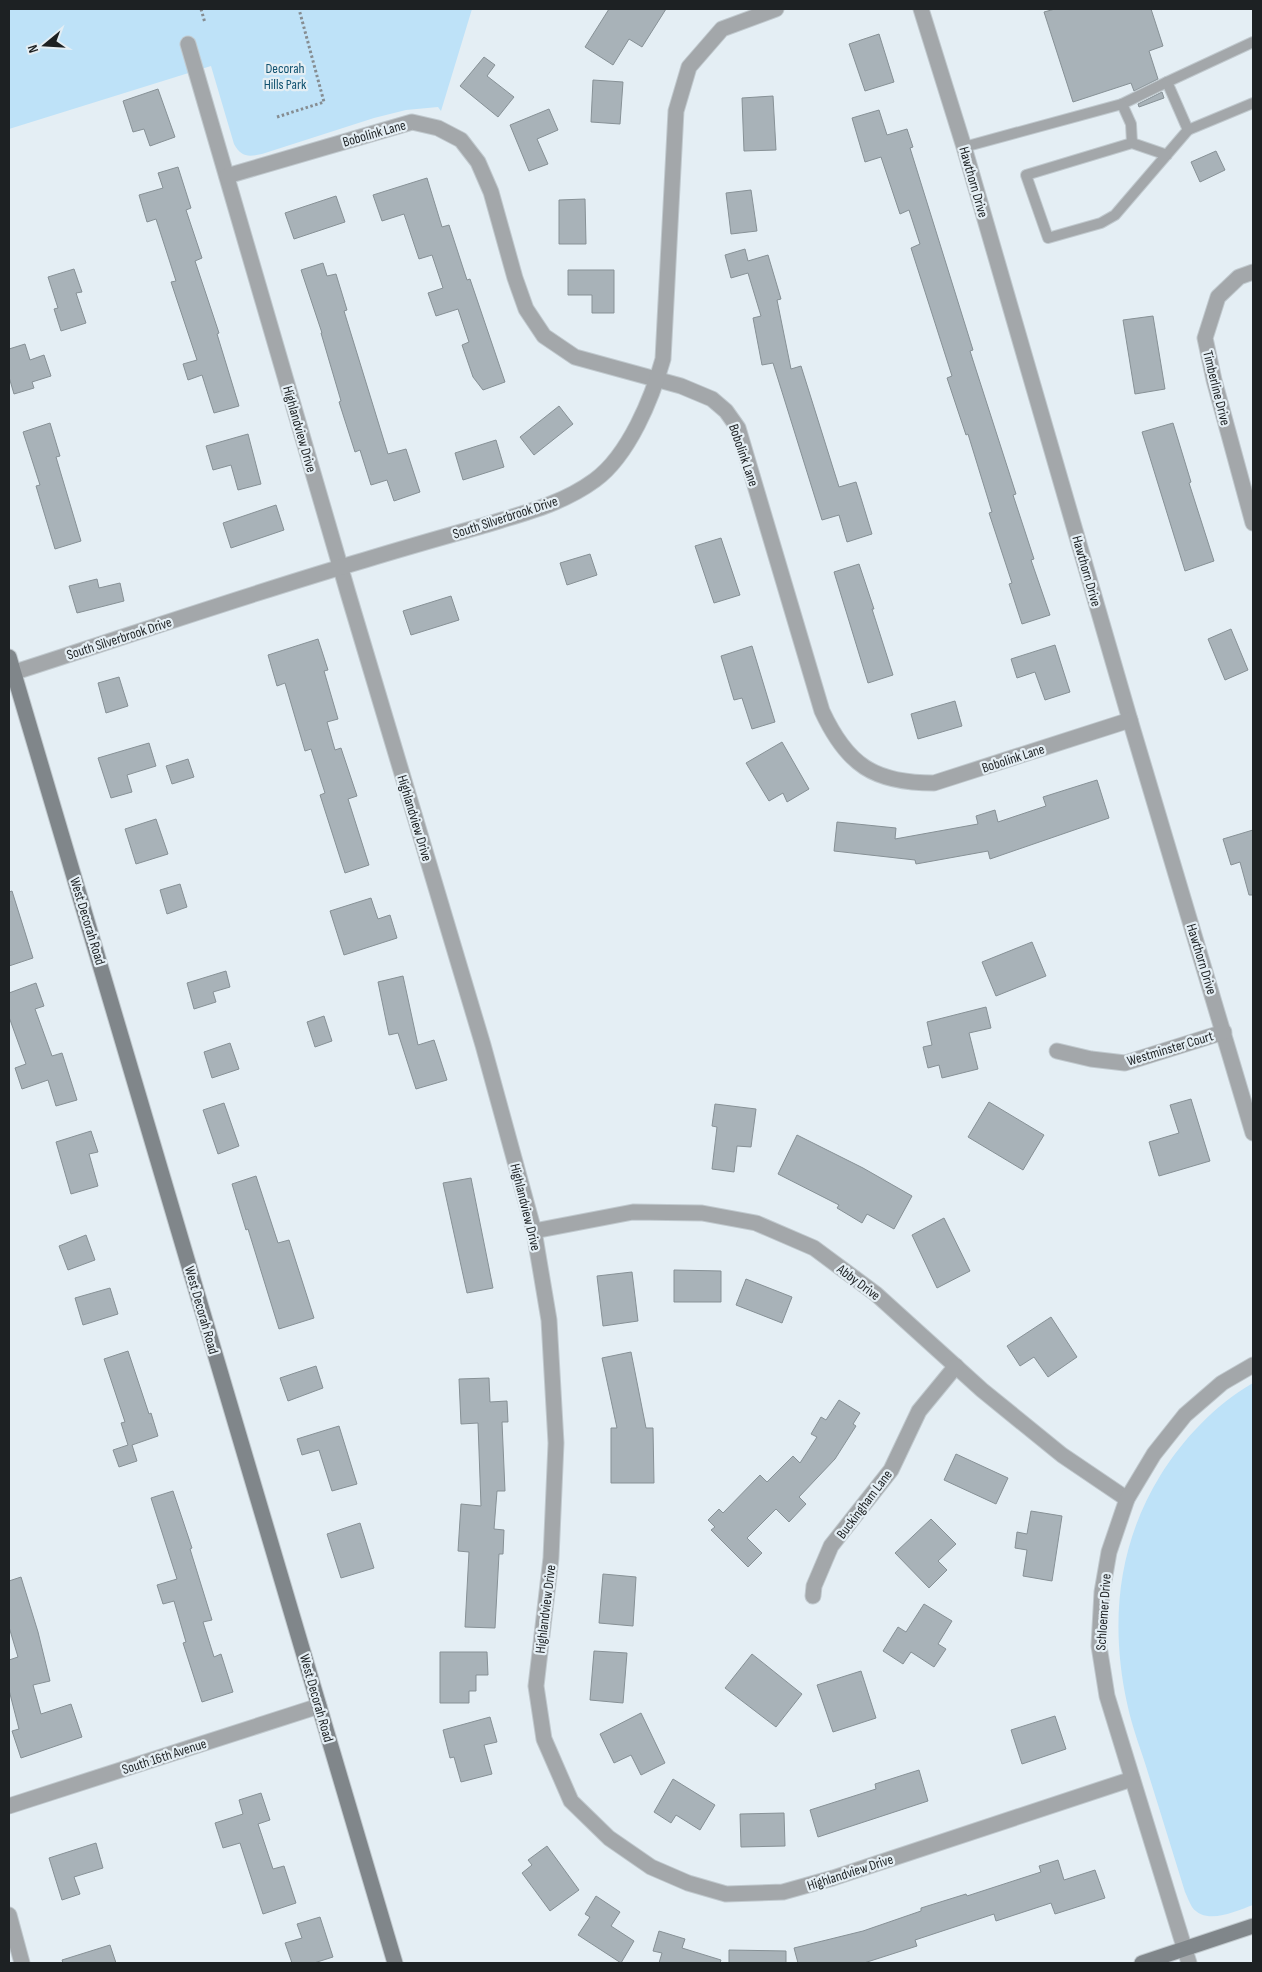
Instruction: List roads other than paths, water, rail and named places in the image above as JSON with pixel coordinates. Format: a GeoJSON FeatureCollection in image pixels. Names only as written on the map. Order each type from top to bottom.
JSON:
{"type":"FeatureCollection","features":[{"type":"Feature","properties":{"kind":"street","name":"South Silverbrook Drive"},"geometry":{"type":"LineString","coordinates":[[11,673],[340,567],[528,512],[571,496],[596,479],[619,454],[635,428],[657,381],[663,359],[676,111],[688,67],[722,29],[776,9]]}},
{"type":"Feature","properties":{"kind":"street","name":"Hawthorn Drive"},"geometry":{"type":"LineString","coordinates":[[921,9],[964,147],[1130,720],[1253,1133]]}},
{"type":"Feature","properties":{"kind":"street","name":"Highlandview Drive"},"geometry":{"type":"LineString","coordinates":[[188,44],[228,176],[340,567],[483,1045],[534,1232],[549,1320],[556,1443],[551,1558],[536,1686],[544,1739],[571,1801],[610,1838],[651,1867],[688,1883],[726,1894],[783,1892],[833,1878],[1132,1779]]}},
{"type":"Feature","properties":{"kind":"street","name":"Bobolink Lane"},"geometry":{"type":"LineString","coordinates":[[228,176],[412,122],[438,128],[461,140],[478,162],[491,192],[515,278],[526,309],[544,336],[575,357],[680,386],[712,399],[726,411],[738,428],[822,711],[836,738],[846,751],[864,768],[886,778],[910,783],[934,783],[1130,720]]}},
{"type":"Feature","properties":{"kind":"street","name":"Timberline Drive"},"geometry":{"type":"LineString","coordinates":[[1253,272],[1239,277],[1218,297],[1205,338],[1214,380],[1253,523]]}},
{"type":"Feature","properties":{"kind":"street","name":"West Decorah Road"},"geometry":{"type":"LineString","coordinates":[[9,657],[11,673],[395,1963]]}},
{"type":"Feature","properties":{"kind":"street","name":"Westminster Court"},"geometry":{"type":"LineString","coordinates":[[1057,1051],[1090,1059],[1125,1063],[1224,1032]]}},
{"type":"Feature","properties":{"kind":"street","name":"Abby Drive"},"geometry":{"type":"LineString","coordinates":[[534,1232],[633,1212],[702,1213],[756,1223],[814,1248],[876,1294],[982,1390],[1062,1455],[1127,1499]]}},
{"type":"Feature","properties":{"kind":"street","name":"Schloemer Drive"},"geometry":{"type":"LineString","coordinates":[[1186,1956],[1107,1696],[1099,1646],[1102,1592],[1109,1552],[1127,1499],[1154,1454],[1185,1415],[1222,1383],[1253,1365]]}},
{"type":"Feature","properties":{"kind":"street","name":"Buckingham Lane"},"geometry":{"type":"LineString","coordinates":[[814,1596],[814,1586],[831,1546],[891,1470],[919,1411],[956,1366]]}},
{"type":"Feature","properties":{"kind":"street","name":"South 16th Avenue"},"geometry":{"type":"LineString","coordinates":[[9,1806],[319,1706]]}},
{"type":"Feature","properties":{"kind":"street"},"geometry":{"type":"LineString","coordinates":[[9,1915],[22,1963]]}},
{"type":"Feature","properties":{"kind":"street"},"geometry":{"type":"LineString","coordinates":[[1142,1963],[1186,1956],[1253,1926]]}},
{"type":"Feature","properties":{"kind":"lane"},"geometry":{"type":"LineString","coordinates":[[964,147],[1122,104],[1253,42]]}},
{"type":"Feature","properties":{"kind":"lane"},"geometry":{"type":"LineString","coordinates":[[1168,82],[1188,130]]}},
{"type":"Feature","properties":{"kind":"lane"},"geometry":{"type":"LineString","coordinates":[[1167,155],[1132,143],[1026,175],[1048,238],[1101,223],[1115,215],[1167,155],[1188,130],[1253,103]]}},
{"type":"Feature","properties":{"kind":"lane"},"geometry":{"type":"LineString","coordinates":[[1122,104],[1131,124],[1132,143]]}},
{"type":"Feature","properties":{"kind":"park label","name":"Decorah Hills Park"},"geometry":{"type":"Point","coordinates":[285,76]}}]}
